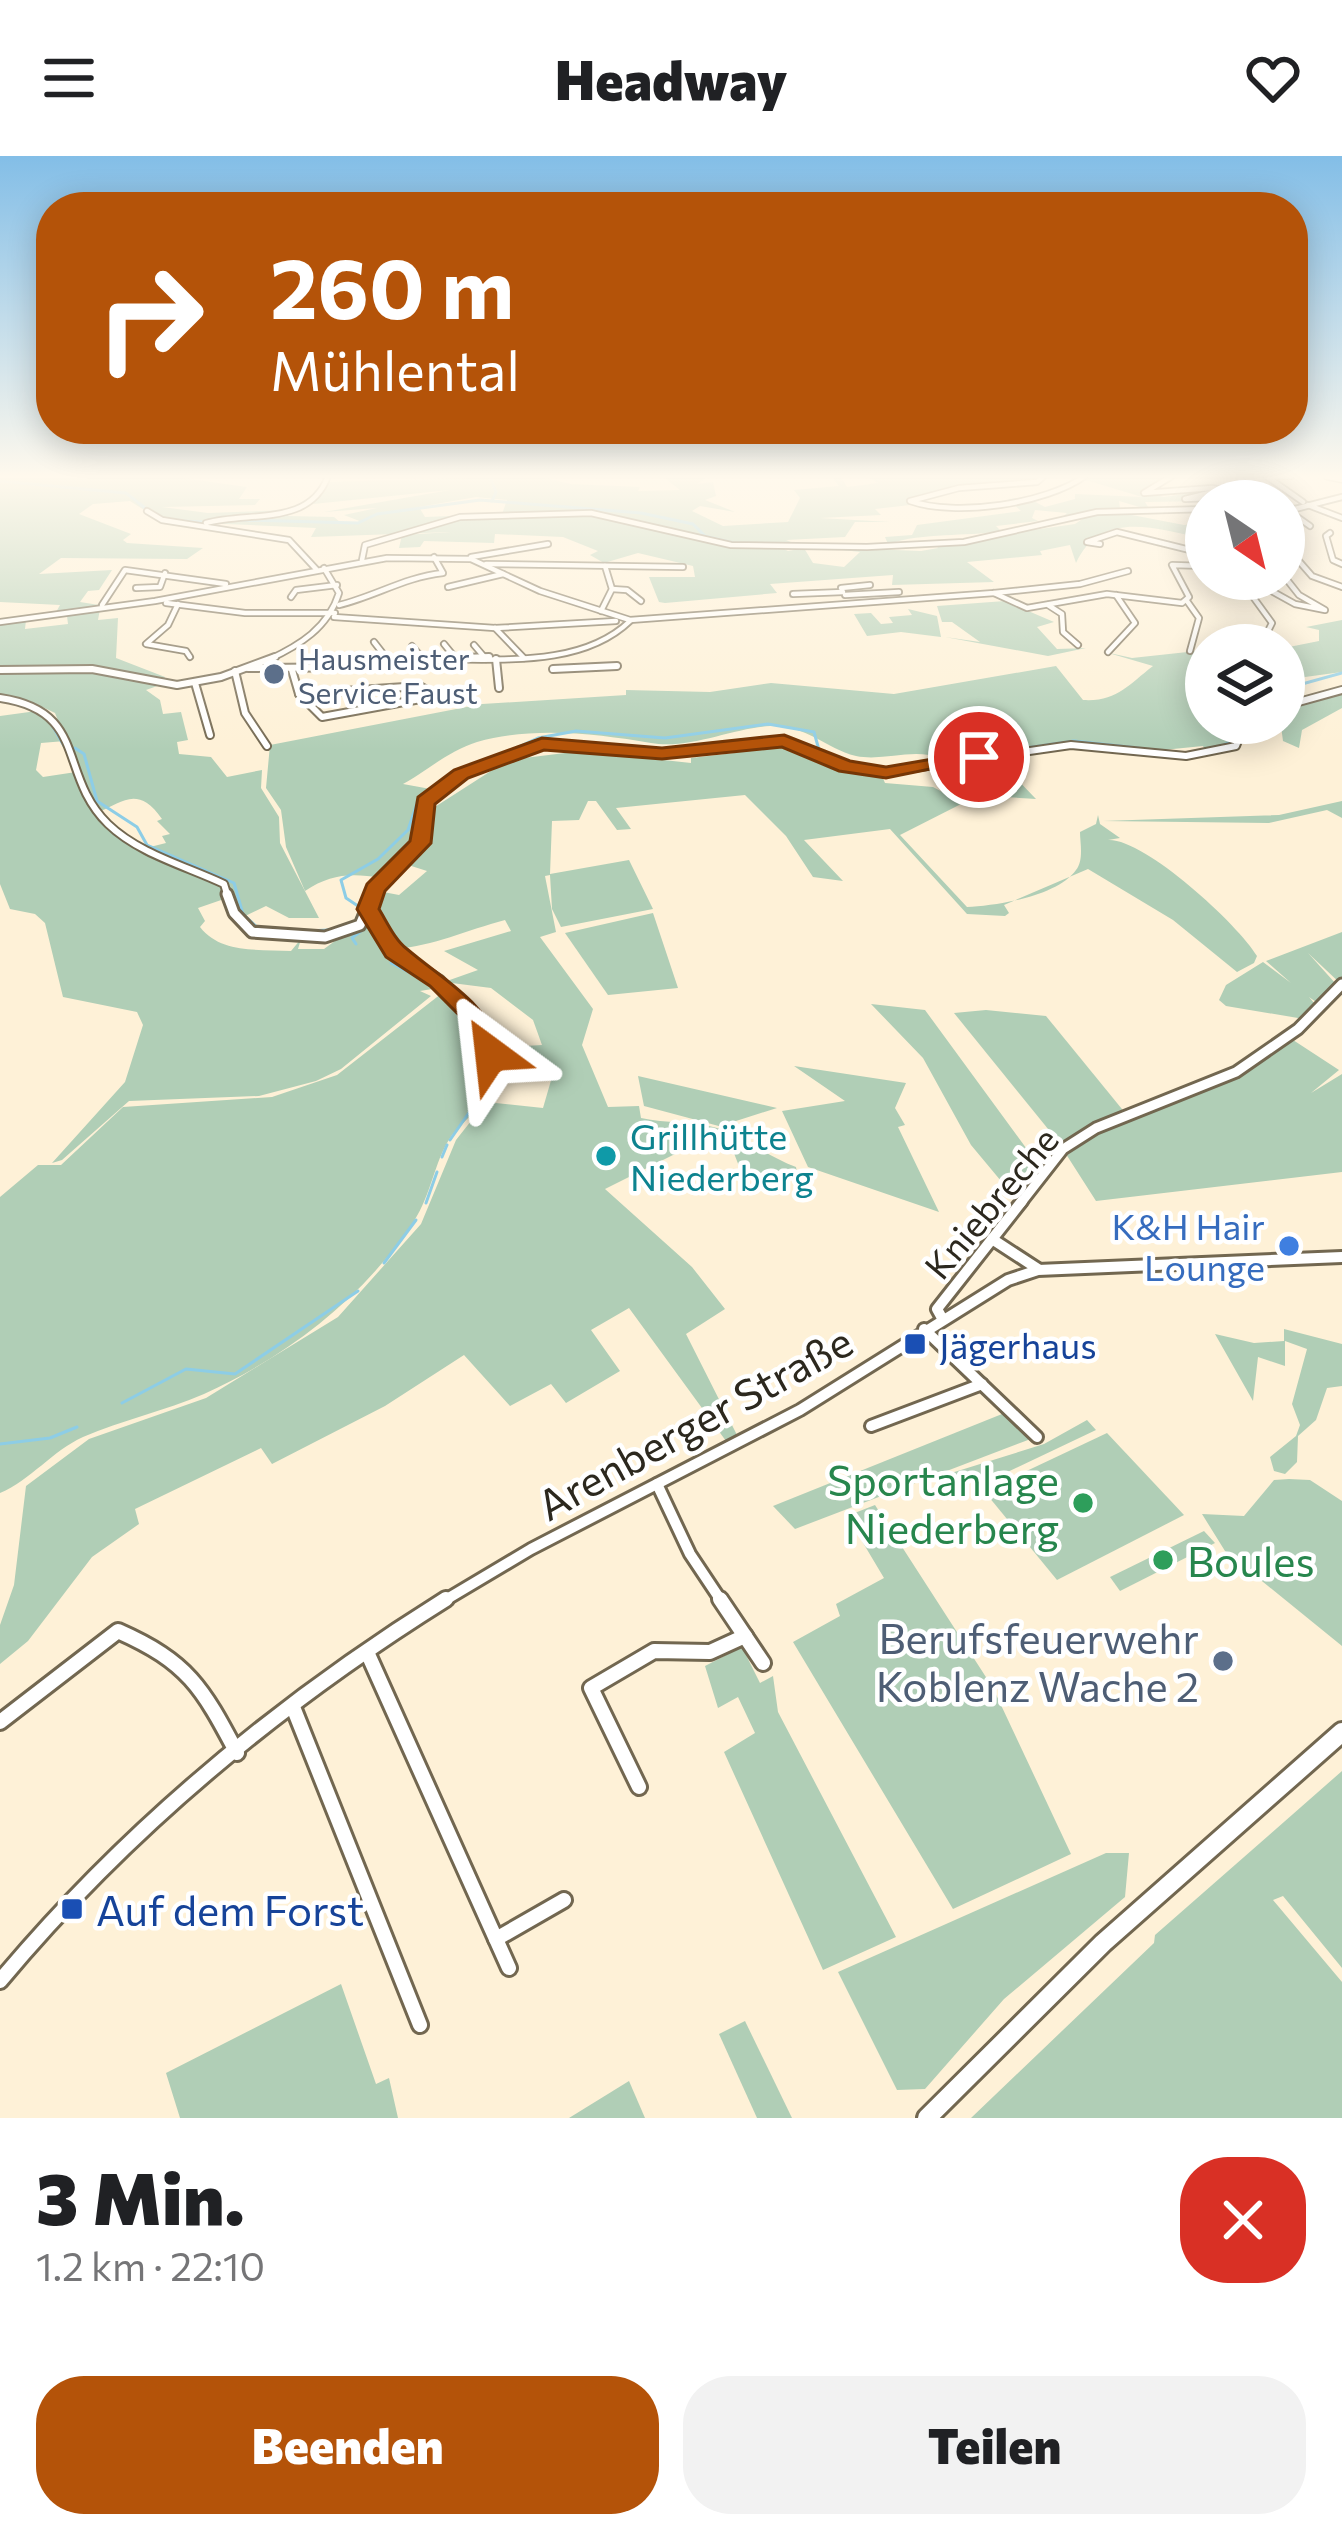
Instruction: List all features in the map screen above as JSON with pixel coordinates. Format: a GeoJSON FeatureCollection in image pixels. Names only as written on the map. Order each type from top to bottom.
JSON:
{"type":"FeatureCollection","features":[{"type":"Feature","properties":{"kind":"main road"},"geometry":{"type":"LineString","coordinates":[[927,2118],[1102,1943],[1342,1732]]}},
{"type":"Feature","properties":{"kind":"street"},"geometry":{"type":"LineString","coordinates":[[0,622],[154,601],[285,568]]}},
{"type":"Feature","properties":{"kind":"street"},"geometry":{"type":"LineString","coordinates":[[316,568],[338,585]]}},
{"type":"Feature","properties":{"kind":"street"},"geometry":{"type":"LineString","coordinates":[[438,568],[448,590],[502,574]]}},
{"type":"Feature","properties":{"kind":"street"},"geometry":{"type":"LineString","coordinates":[[492,568],[623,621]]}},
{"type":"Feature","properties":{"kind":"street"},"geometry":{"type":"LineString","coordinates":[[601,611],[612,589],[605,568]]}},
{"type":"Feature","properties":{"kind":"street"},"geometry":{"type":"LineString","coordinates":[[1306,568],[1315,578],[1342,586]]}},
{"type":"Feature","properties":{"kind":"street"},"geometry":{"type":"LineString","coordinates":[[98,608],[112,594],[124,570],[226,585]]}},
{"type":"Feature","properties":{"kind":"street"},"geometry":{"type":"LineString","coordinates":[[154,601],[245,614],[336,612],[495,628],[994,593],[1080,584],[1129,571]]}},
{"type":"Feature","properties":{"kind":"street"},"geometry":{"type":"LineString","coordinates":[[136,588],[160,587],[165,573]]}},
{"type":"Feature","properties":{"kind":"street"},"geometry":{"type":"LineString","coordinates":[[0,670],[102,670],[167,685],[195,683],[256,665],[310,639],[336,612],[407,577],[440,574]]}},
{"type":"Feature","properties":{"kind":"street"},"geometry":{"type":"LineString","coordinates":[[336,612],[338,585]]}},
{"type":"Feature","properties":{"kind":"street"},"geometry":{"type":"LineString","coordinates":[[290,597],[296,590],[338,585]]}},
{"type":"Feature","properties":{"kind":"street"},"geometry":{"type":"LineString","coordinates":[[850,604],[841,587],[870,585]]}},
{"type":"Feature","properties":{"kind":"street"},"geometry":{"type":"LineString","coordinates":[[612,589],[627,590],[641,601]]}},
{"type":"Feature","properties":{"kind":"street"},"geometry":{"type":"LineString","coordinates":[[793,594],[898,592]]}},
{"type":"Feature","properties":{"kind":"street"},"geometry":{"type":"LineString","coordinates":[[994,593],[1025,608],[1116,595],[1187,601],[1195,606],[1201,624]]}},
{"type":"Feature","properties":{"kind":"street"},"geometry":{"type":"LineString","coordinates":[[1108,652],[1135,623],[1116,595]]}},
{"type":"Feature","properties":{"kind":"street"},"geometry":{"type":"LineString","coordinates":[[1289,600],[1325,610],[1305,598]]}},
{"type":"Feature","properties":{"kind":"street"},"geometry":{"type":"LineString","coordinates":[[178,604],[168,625],[146,644],[187,651],[190,657]]}},
{"type":"Feature","properties":{"kind":"street"},"geometry":{"type":"LineString","coordinates":[[1048,605],[1062,614],[1063,632],[1078,645]]}},
{"type":"Feature","properties":{"kind":"street"},"geometry":{"type":"LineString","coordinates":[[388,665],[551,657],[602,645],[623,621]]}},
{"type":"Feature","properties":{"kind":"street"},"geometry":{"type":"LineString","coordinates":[[495,628],[524,658]]}},
{"type":"Feature","properties":{"kind":"street"},"geometry":{"type":"LineString","coordinates":[[374,642],[388,665]]}},
{"type":"Feature","properties":{"kind":"street"},"geometry":{"type":"LineString","coordinates":[[444,644],[458,660]]}},
{"type":"Feature","properties":{"kind":"street"},"geometry":{"type":"LineString","coordinates":[[474,645],[491,659],[499,688]]}},
{"type":"Feature","properties":{"kind":"street"},"geometry":{"type":"LineString","coordinates":[[412,646],[424,660]]}},
{"type":"Feature","properties":{"kind":"street"},"geometry":{"type":"LineString","coordinates":[[551,657],[554,673],[617,666]]}},
{"type":"Feature","properties":{"kind":"street"},"geometry":{"type":"LineString","coordinates":[[256,665],[292,670],[458,666],[467,660]]}},
{"type":"Feature","properties":{"kind":"street"},"geometry":{"type":"LineString","coordinates":[[239,669],[245,713],[267,746]]}},
{"type":"Feature","properties":{"kind":"street"},"geometry":{"type":"LineString","coordinates":[[292,670],[299,694],[312,713],[326,718],[436,696],[420,686],[299,694]]}},
{"type":"Feature","properties":{"kind":"street"},"geometry":{"type":"LineString","coordinates":[[195,683],[210,735]]}},
{"type":"Feature","properties":{"kind":"street"},"geometry":{"type":"LineString","coordinates":[[1305,700],[1342,690]]}},
{"type":"Feature","properties":{"kind":"street"},"geometry":{"type":"LineString","coordinates":[[0,698],[50,712],[99,815],[137,846],[226,886],[234,913],[252,932],[333,936],[360,925],[375,889],[421,843],[430,797],[461,774],[534,745],[591,744],[662,754],[784,741],[846,766],[886,772],[1079,745],[1194,755],[1237,744]]}},
{"type":"Feature","properties":{"kind":"street"},"geometry":{"type":"LineString","coordinates":[[368,909],[394,952],[439,981],[482,1024],[493,1070],[481,1107]]}},
{"type":"Feature","properties":{"kind":"street","name":"Kniebreche"},"geometry":{"type":"LineString","coordinates":[[942,1318],[937,1309],[1047,1166],[1080,1136],[1236,1072],[1298,1029],[1342,984]]}},
{"type":"Feature","properties":{"kind":"street"},"geometry":{"type":"LineString","coordinates":[[992,1239],[1038,1270]]}},
{"type":"Feature","properties":{"kind":"street","name":"Arenberger Straße"},"geometry":{"type":"LineString","coordinates":[[3,1972],[80,1889],[237,1753],[368,1652],[495,1570],[802,1409],[1008,1280],[1038,1270],[1342,1257]]}},
{"type":"Feature","properties":{"kind":"street"},"geometry":{"type":"LineString","coordinates":[[924,1329],[1037,1437]]}},
{"type":"Feature","properties":{"kind":"street"},"geometry":{"type":"LineString","coordinates":[[871,1426],[982,1384]]}},
{"type":"Feature","properties":{"kind":"street"},"geometry":{"type":"LineString","coordinates":[[657,1484],[690,1554],[763,1663]]}},
{"type":"Feature","properties":{"kind":"street"},"geometry":{"type":"LineString","coordinates":[[0,1722],[118,1630],[178,1656],[192,1670],[237,1753]]}},
{"type":"Feature","properties":{"kind":"street"},"geometry":{"type":"LineString","coordinates":[[639,1786],[591,1688],[654,1651],[710,1652],[745,1636]]}},
{"type":"Feature","properties":{"kind":"street"},"geometry":{"type":"LineString","coordinates":[[368,1652],[509,1968]]}},
{"type":"Feature","properties":{"kind":"street"},"geometry":{"type":"LineString","coordinates":[[293,1707],[420,2025]]}},
{"type":"Feature","properties":{"kind":"street"},"geometry":{"type":"LineString","coordinates":[[496,1939],[564,1900]]}},
{"type":"Feature","properties":{"kind":"green space"},"geometry":{"type":"Polygon","coordinates":[[[0,568],[48,568],[39,574],[112,570],[99,590],[88,591],[80,602],[99,605],[54,616],[60,605],[0,602],[0,568]]]}},
{"type":"Feature","properties":{"kind":"green space"},"geometry":{"type":"Polygon","coordinates":[[[693,568],[975,568],[994,582],[892,585],[893,575],[770,584],[777,593],[665,603],[659,602],[649,577],[695,577],[693,568]]]}},
{"type":"Feature","properties":{"kind":"green space"},"geometry":{"type":"Polygon","coordinates":[[[1005,601],[1054,622],[1037,627],[1057,649],[1086,648],[1048,656],[945,637],[980,642],[952,622],[942,622],[937,606],[1005,601]]]}},
{"type":"Feature","properties":{"kind":"green space"},"geometry":{"type":"Polygon","coordinates":[[[100,609],[98,620],[118,618],[116,658],[165,677],[162,682],[118,670],[0,668],[0,622],[26,620],[25,629],[68,624],[67,616],[100,609]]]}},
{"type":"Feature","properties":{"kind":"green space"},"geometry":{"type":"Polygon","coordinates":[[[908,609],[937,616],[941,637],[901,632],[867,636],[854,614],[871,613],[881,624],[893,623],[889,617],[912,615],[908,609]]]}},
{"type":"Feature","properties":{"kind":"green space"},"geometry":{"type":"Polygon","coordinates":[[[1342,620],[1342,672],[1305,677],[1305,644],[1319,641],[1319,630],[1306,627],[1342,620]]]}},
{"type":"Feature","properties":{"kind":"green space"},"geometry":{"type":"Polygon","coordinates":[[[1105,652],[1132,658],[1185,652],[1185,744],[1229,744],[1206,752],[1203,746],[1143,752],[1076,744],[934,763],[929,755],[920,754],[856,756],[795,729],[770,726],[680,744],[542,733],[498,737],[456,751],[403,784],[436,790],[421,803],[417,845],[381,878],[342,876],[305,891],[286,847],[281,810],[266,788],[270,745],[482,704],[626,695],[626,690],[710,692],[771,683],[894,694],[1056,666],[1083,700],[1095,700],[1121,691],[1153,666],[1105,652]]]}},
{"type":"Feature","properties":{"kind":"green space"},"geometry":{"type":"Polygon","coordinates":[[[0,672],[104,672],[160,685],[146,690],[160,700],[163,714],[181,712],[188,740],[177,742],[179,754],[211,757],[227,777],[262,770],[261,788],[279,817],[280,843],[319,918],[289,918],[266,906],[241,918],[228,884],[146,848],[166,843],[162,836],[170,834],[157,821],[162,819],[153,808],[129,799],[100,811],[88,795],[55,713],[28,700],[0,697],[0,672]]]}},
{"type":"Feature","properties":{"kind":"green space"},"geometry":{"type":"Polygon","coordinates":[[[1342,692],[1342,708],[1305,728],[1305,702],[1342,692]]]}},
{"type":"Feature","properties":{"kind":"green space"},"geometry":{"type":"Polygon","coordinates":[[[44,710],[65,741],[41,743],[36,770],[43,777],[76,772],[101,820],[118,835],[224,889],[227,898],[198,908],[205,921],[200,927],[209,936],[241,948],[291,951],[301,939],[298,949],[324,949],[369,916],[391,953],[438,988],[420,991],[431,996],[341,1069],[316,1081],[259,1096],[129,1101],[62,1160],[52,1163],[125,1082],[143,1025],[137,1012],[63,997],[45,923],[35,914],[10,909],[0,884],[0,716],[44,710]]]}},
{"type":"Feature","properties":{"kind":"green space"},"geometry":{"type":"Polygon","coordinates":[[[789,743],[839,766],[881,774],[885,783],[933,787],[963,803],[900,835],[967,907],[1014,901],[1004,905],[1009,913],[1005,916],[967,914],[890,829],[804,840],[843,881],[813,877],[786,836],[745,795],[616,808],[631,829],[617,830],[596,801],[588,801],[579,820],[552,821],[550,874],[629,860],[653,909],[561,927],[552,909],[550,875],[545,876],[556,932],[540,937],[593,1009],[582,1045],[608,1107],[639,1106],[641,1118],[717,1128],[796,1167],[797,1173],[744,1179],[730,1143],[717,1133],[605,1189],[692,1267],[725,1309],[686,1334],[737,1435],[726,1441],[629,1308],[591,1330],[620,1371],[566,1403],[551,1384],[510,1406],[464,1355],[385,1406],[272,1464],[261,1448],[135,1509],[139,1524],[92,1557],[28,1641],[0,1664],[0,1625],[14,1585],[26,1486],[89,1439],[206,1398],[338,1317],[421,1224],[456,1140],[486,1102],[543,1108],[552,1077],[495,1072],[492,1048],[542,1045],[533,1020],[491,988],[444,982],[478,970],[444,951],[511,931],[505,920],[396,949],[370,908],[378,891],[399,895],[427,871],[405,864],[425,841],[427,812],[508,760],[581,751],[691,763],[691,758],[734,753],[733,749],[789,743]]]}},
{"type":"Feature","properties":{"kind":"green space"},"geometry":{"type":"Polygon","coordinates":[[[1007,769],[1036,799],[1005,797],[1001,788],[950,795],[935,783],[1007,769]]]}},
{"type":"Feature","properties":{"kind":"green space"},"geometry":{"type":"Polygon","coordinates":[[[1342,801],[1342,818],[1327,810],[1269,823],[1103,821],[1279,815],[1342,801]]]}},
{"type":"Feature","properties":{"kind":"green space"},"geometry":{"type":"Polygon","coordinates":[[[1098,815],[1100,824],[1120,838],[1108,840],[1144,853],[1211,905],[1247,942],[1257,956],[1254,963],[1237,972],[1173,920],[1088,869],[1069,877],[1080,861],[1080,832],[1096,824],[1098,815]]]}},
{"type":"Feature","properties":{"kind":"green space"},"geometry":{"type":"Polygon","coordinates":[[[1069,877],[1055,887],[1014,901],[1069,877]]]}},
{"type":"Feature","properties":{"kind":"green space"},"geometry":{"type":"Polygon","coordinates":[[[653,913],[678,988],[608,995],[565,933],[653,913]]]}},
{"type":"Feature","properties":{"kind":"green space"},"geometry":{"type":"Polygon","coordinates":[[[1342,932],[1342,985],[1308,953],[1336,984],[1316,1002],[1309,997],[1315,1004],[1304,1019],[1226,1006],[1219,1000],[1226,985],[1263,962],[1291,983],[1266,961],[1342,932]]]}},
{"type":"Feature","properties":{"kind":"green space"},"geometry":{"type":"Polygon","coordinates":[[[446,990],[468,1016],[484,1046],[488,1077],[484,1094],[445,1148],[414,1221],[371,1275],[321,1322],[265,1362],[204,1394],[83,1437],[0,1493],[0,1197],[38,1165],[61,1165],[123,1107],[272,1097],[337,1075],[446,990]]]}},
{"type":"Feature","properties":{"kind":"green space"},"geometry":{"type":"Polygon","coordinates":[[[871,1004],[925,1010],[1040,1167],[1016,1199],[971,1145],[923,1058],[871,1004]]]}},
{"type":"Feature","properties":{"kind":"green space"},"geometry":{"type":"Polygon","coordinates":[[[986,1010],[1046,1016],[1126,1114],[1061,1145],[954,1013],[986,1010]]]}},
{"type":"Feature","properties":{"kind":"green space"},"geometry":{"type":"Polygon","coordinates":[[[1290,1038],[1339,1070],[1311,1093],[1342,1074],[1342,1172],[1096,1201],[1064,1151],[1103,1128],[1227,1080],[1290,1038]]]}},
{"type":"Feature","properties":{"kind":"green space"},"geometry":{"type":"Polygon","coordinates":[[[794,1066],[906,1083],[895,1108],[905,1125],[898,1127],[939,1212],[808,1167],[782,1111],[845,1101],[794,1066]]]}},
{"type":"Feature","properties":{"kind":"green space"},"geometry":{"type":"Polygon","coordinates":[[[638,1076],[777,1108],[736,1121],[730,1129],[644,1106],[638,1076]]]}},
{"type":"Feature","properties":{"kind":"green space"},"geometry":{"type":"Polygon","coordinates":[[[1284,1329],[1342,1344],[1342,1386],[1327,1388],[1316,1420],[1298,1436],[1297,1462],[1285,1474],[1274,1471],[1270,1457],[1296,1436],[1300,1425],[1292,1404],[1307,1349],[1285,1341],[1285,1366],[1258,1357],[1253,1401],[1215,1334],[1254,1343],[1284,1341],[1284,1329]]]}},
{"type":"Feature","properties":{"kind":"green space"},"geometry":{"type":"Polygon","coordinates":[[[1007,1412],[1029,1434],[1028,1440],[795,1529],[773,1506],[1007,1412]]]}},
{"type":"Feature","properties":{"kind":"green space"},"geometry":{"type":"Polygon","coordinates":[[[1087,1420],[1096,1430],[978,1486],[964,1478],[954,1482],[948,1474],[1044,1444],[1087,1420]]]}},
{"type":"Feature","properties":{"kind":"green space","name":"Sportanlage Niederberg"},"geometry":{"type":"Polygon","coordinates":[[[1107,1433],[1184,1515],[1057,1580],[984,1491],[1107,1433]]]}},
{"type":"Feature","properties":{"kind":"green space"},"geometry":{"type":"Polygon","coordinates":[[[1274,1480],[1310,1480],[1342,1501],[1342,1646],[1225,1551],[1202,1514],[1244,1516],[1274,1480]]]}},
{"type":"Feature","properties":{"kind":"green space"},"geometry":{"type":"Polygon","coordinates":[[[875,1505],[993,1688],[1071,1854],[953,1909],[793,1642],[840,1616],[836,1604],[884,1578],[847,1516],[875,1505]]]}},
{"type":"Feature","properties":{"kind":"green space","name":"Boules"},"geometry":{"type":"Polygon","coordinates":[[[1204,1531],[1215,1543],[1120,1591],[1110,1577],[1204,1531]]]}},
{"type":"Feature","properties":{"kind":"green space"},"geometry":{"type":"Polygon","coordinates":[[[742,1647],[760,1683],[773,1676],[778,1712],[896,1937],[823,1970],[724,1752],[755,1733],[738,1697],[718,1708],[705,1666],[742,1647]]]}},
{"type":"Feature","properties":{"kind":"green space"},"geometry":{"type":"Polygon","coordinates":[[[1342,1771],[1342,1968],[1283,1896],[1273,1900],[1342,1982],[1342,2118],[971,2118],[1154,1943],[1155,1935],[1342,1771]]]}},
{"type":"Feature","properties":{"kind":"green space"},"geometry":{"type":"Polygon","coordinates":[[[1106,1853],[1129,1853],[1125,1897],[1004,1999],[925,2089],[897,2090],[838,1972],[1106,1853]]]}},
{"type":"Feature","properties":{"kind":"green space"},"geometry":{"type":"Polygon","coordinates":[[[341,1984],[376,2084],[389,2078],[398,2118],[180,2118],[166,2073],[341,1984]]]}},
{"type":"Feature","properties":{"kind":"green space"},"geometry":{"type":"Polygon","coordinates":[[[745,2021],[792,2118],[757,2118],[719,2034],[745,2021]]]}},
{"type":"Feature","properties":{"kind":"green space"},"geometry":{"type":"Polygon","coordinates":[[[629,2081],[645,2118],[569,2118],[629,2081]]]}},
{"type":"Feature","properties":{"kind":"waterway"},"geometry":{"type":"LineString","coordinates":[[1305,683],[1342,673]]}},
{"type":"Feature","properties":{"kind":"waterway"},"geometry":{"type":"LineString","coordinates":[[361,908],[346,898],[341,880],[378,859],[408,830],[418,800],[435,785],[538,738],[576,731],[665,738],[768,724],[814,732],[819,750],[848,763]]}},
{"type":"Feature","properties":{"kind":"waterway"},"geometry":{"type":"LineString","coordinates":[[52,725],[64,746]]}},
{"type":"Feature","properties":{"kind":"waterway"},"geometry":{"type":"LineString","coordinates":[[881,769],[1074,741],[1138,748]]}},
{"type":"Feature","properties":{"kind":"waterway"},"geometry":{"type":"LineString","coordinates":[[1219,747],[1226,744]]}},
{"type":"Feature","properties":{"kind":"waterway"},"geometry":{"type":"LineString","coordinates":[[75,748],[84,754],[97,801],[137,827],[147,845],[234,883],[243,914],[259,929]]}},
{"type":"Feature","properties":{"kind":"waterway"},"geometry":{"type":"LineString","coordinates":[[356,944],[352,938],[370,924],[367,918]]}},
{"type":"Feature","properties":{"kind":"waterway"},"geometry":{"type":"LineString","coordinates":[[304,931],[330,930]]}},
{"type":"Feature","properties":{"kind":"waterway"},"geometry":{"type":"LineString","coordinates":[[391,963],[432,984]]}},
{"type":"Feature","properties":{"kind":"waterway"},"geometry":{"type":"LineString","coordinates":[[450,1140],[475,1104],[485,1056]]}},
{"type":"Feature","properties":{"kind":"waterway"},"geometry":{"type":"LineString","coordinates":[[442,1157],[447,1145]]}},
{"type":"Feature","properties":{"kind":"waterway"},"geometry":{"type":"LineString","coordinates":[[426,1203],[437,1172]]}},
{"type":"Feature","properties":{"kind":"waterway"},"geometry":{"type":"LineString","coordinates":[[384,1263],[416,1220]]}},
{"type":"Feature","properties":{"kind":"waterway"},"geometry":{"type":"LineString","coordinates":[[122,1403],[186,1369],[235,1374],[358,1291]]}},
{"type":"Feature","properties":{"kind":"waterway"},"geometry":{"type":"LineString","coordinates":[[0,1444],[50,1438],[77,1427]]}},
{"type":"Feature","properties":{"kind":"place","name":"Hausmeister Service Faust"},"geometry":{"type":"Point","coordinates":[274,674]}},
{"type":"Feature","properties":{"kind":"place","name":"Grillhütte Niederberg"},"geometry":{"type":"Point","coordinates":[606,1156]}},
{"type":"Feature","properties":{"kind":"place","name":"K&H Hair Lounge"},"geometry":{"type":"Point","coordinates":[1289,1246]}},
{"type":"Feature","properties":{"kind":"place","name":"Jägerhaus"},"geometry":{"type":"Point","coordinates":[915,1344]}},
{"type":"Feature","properties":{"kind":"place","name":"Sportanlage Niederberg"},"geometry":{"type":"Point","coordinates":[1083,1503]}},
{"type":"Feature","properties":{"kind":"place","name":"Boules"},"geometry":{"type":"Point","coordinates":[1163,1560]}},
{"type":"Feature","properties":{"kind":"place","name":"Berufsfeuerwehr Koblenz Wache 2"},"geometry":{"type":"Point","coordinates":[1223,1661]}},
{"type":"Feature","properties":{"kind":"place","name":"Auf dem Forst"},"geometry":{"type":"Point","coordinates":[72,1909]}},
{"type":"Feature","properties":{"kind":"route"},"geometry":{"type":"LineString","coordinates":[[491,1054],[482,1024],[439,981],[394,952],[368,909],[375,889],[421,843],[425,802],[461,774],[542,744],[591,744],[662,754],[784,741],[846,766],[875,772],[979,757]]}}]}
